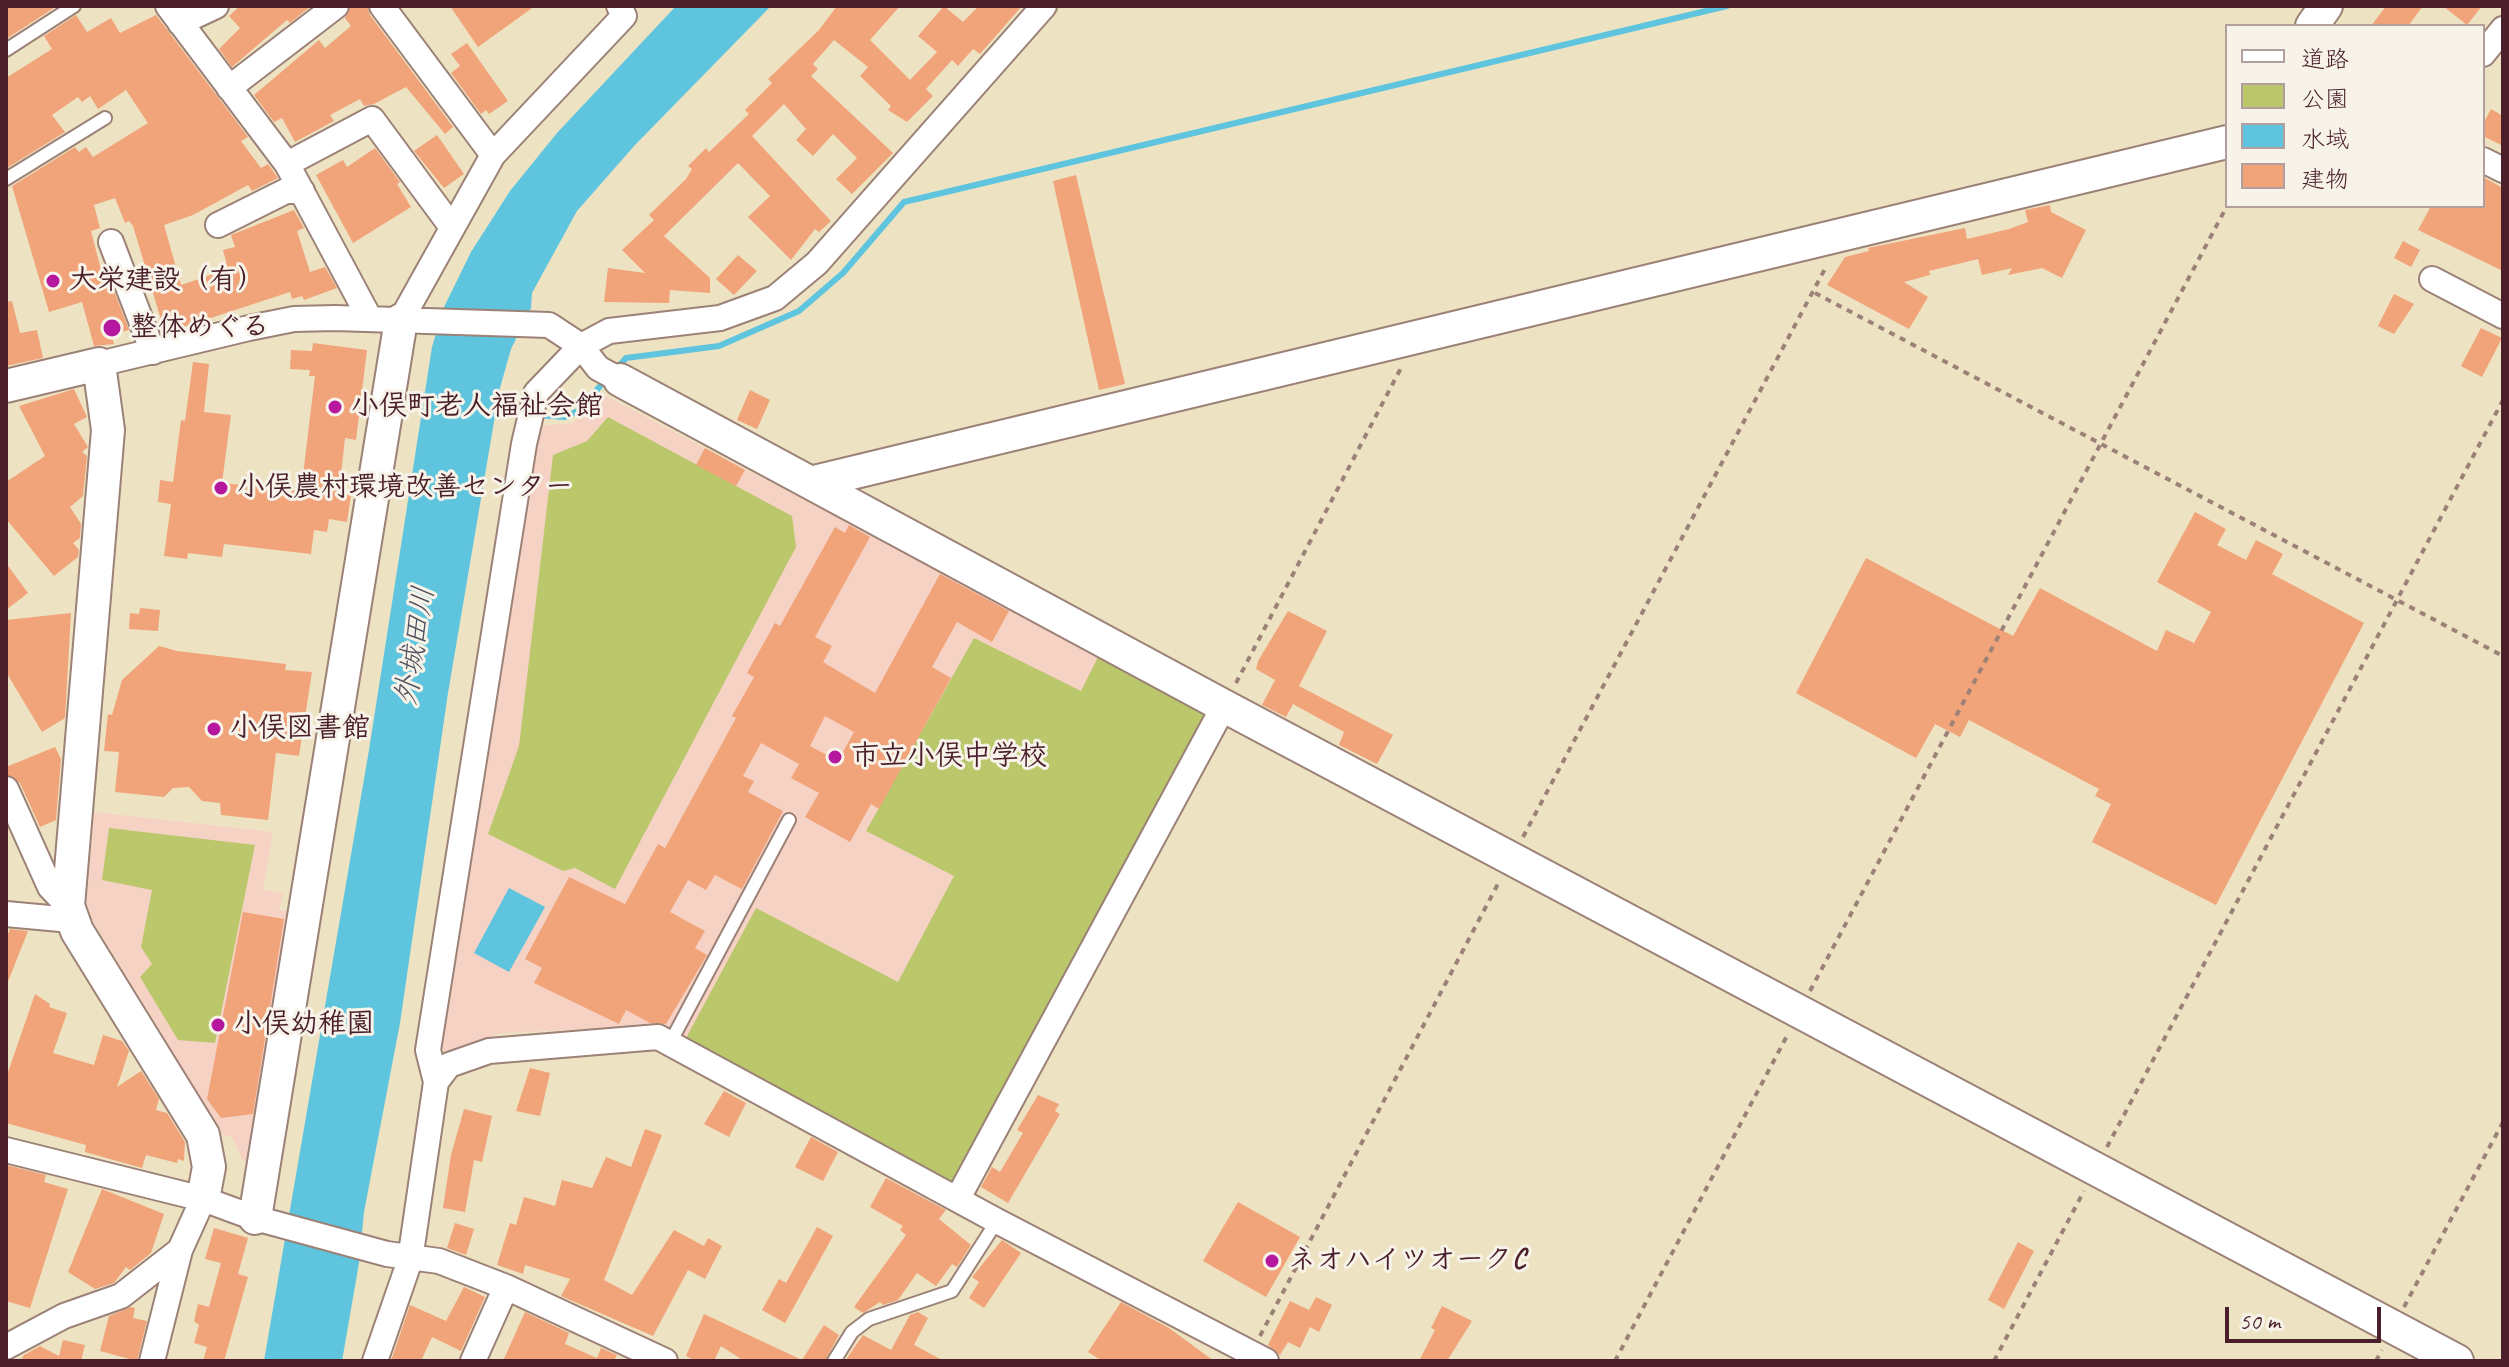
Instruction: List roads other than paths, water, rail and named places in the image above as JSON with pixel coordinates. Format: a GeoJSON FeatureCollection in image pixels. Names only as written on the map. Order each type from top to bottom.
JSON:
{"type":"FeatureCollection","features":[{"type":"Feature","properties":{"kind":"street"},"geometry":{"type":"LineString","coordinates":[[216,6],[174,14],[287,164],[302,191],[395,320]]}},
{"type":"Feature","properties":{"kind":"street"},"geometry":{"type":"LineString","coordinates":[[229,88],[336,6]]}},
{"type":"Feature","properties":{"kind":"street"},"geometry":{"type":"LineString","coordinates":[[382,6],[493,155]]}},
{"type":"Feature","properties":{"kind":"street"},"geometry":{"type":"LineString","coordinates":[[260,1219],[395,320],[493,155],[624,16],[619,6]]}},
{"type":"Feature","properties":{"kind":"street"},"geometry":{"type":"LineString","coordinates":[[375,1361],[405,1247],[436,1082],[428,1050],[536,393],[581,346],[609,331],[720,318],[775,298],[817,263],[1044,6]]}},
{"type":"Feature","properties":{"kind":"street"},"geometry":{"type":"LineString","coordinates":[[2313,24],[2326,6]]}},
{"type":"Feature","properties":{"kind":"street"},"geometry":{"type":"LineString","coordinates":[[2485,52],[2503,29]]}},
{"type":"Feature","properties":{"kind":"street"},"geometry":{"type":"LineString","coordinates":[[287,164],[372,119],[451,226]]}},
{"type":"Feature","properties":{"kind":"street"},"geometry":{"type":"LineString","coordinates":[[814,482],[2225,142]]}},
{"type":"Feature","properties":{"kind":"street"},"geometry":{"type":"LineString","coordinates":[[2485,161],[2503,170]]}},
{"type":"Feature","properties":{"kind":"street"},"geometry":{"type":"LineString","coordinates":[[218,225],[286,191],[302,191]]}},
{"type":"Feature","properties":{"kind":"street"},"geometry":{"type":"LineString","coordinates":[[111,242],[153,352]]}},
{"type":"Feature","properties":{"kind":"street"},"geometry":{"type":"LineString","coordinates":[[2432,279],[2503,316]]}},
{"type":"Feature","properties":{"kind":"street"},"geometry":{"type":"LineString","coordinates":[[6,386],[294,319],[549,325],[581,346],[611,375],[1224,706],[2457,1361]]}},
{"type":"Feature","properties":{"kind":"street"},"geometry":{"type":"LineString","coordinates":[[70,913],[108,430],[99,364]]}},
{"type":"Feature","properties":{"kind":"street"},"geometry":{"type":"LineString","coordinates":[[958,1198],[1224,706]]}},
{"type":"Feature","properties":{"kind":"street"},"geometry":{"type":"LineString","coordinates":[[6,789],[50,887],[70,913],[194,1115],[209,1154],[203,1199],[180,1250],[152,1361]]}},
{"type":"Feature","properties":{"kind":"street"},"geometry":{"type":"LineString","coordinates":[[6,914],[70,913]]}},
{"type":"Feature","properties":{"kind":"street"},"geometry":{"type":"LineString","coordinates":[[436,1082],[449,1065],[489,1051],[658,1037],[997,1221],[1258,1357]]}},
{"type":"Feature","properties":{"kind":"street"},"geometry":{"type":"LineString","coordinates":[[6,1150],[203,1199],[260,1219],[405,1247],[506,1287],[665,1361]]}},
{"type":"Feature","properties":{"kind":"street"},"geometry":{"type":"LineString","coordinates":[[6,1347],[64,1316],[121,1296],[180,1250]]}},
{"type":"Feature","properties":{"kind":"street"},"geometry":{"type":"LineString","coordinates":[[451,1361],[459,1356],[470,1361],[506,1287]]}},
{"type":"Feature","properties":{"kind":"lane"},"geometry":{"type":"LineString","coordinates":[[6,50],[74,6]]}},
{"type":"Feature","properties":{"kind":"lane"},"geometry":{"type":"LineString","coordinates":[[6,179],[105,118]]}},
{"type":"Feature","properties":{"kind":"lane"},"geometry":{"type":"LineString","coordinates":[[670,1043],[789,820]]}},
{"type":"Feature","properties":{"kind":"lane"},"geometry":{"type":"LineString","coordinates":[[834,1361],[852,1332],[869,1319],[952,1291],[997,1221]]}},
{"type":"Feature","properties":{"kind":"water","name":"外城田川"},"geometry":{"type":"Polygon","coordinates":[[[676,6],[771,6],[635,145],[577,211],[532,293],[531,308],[511,349],[498,395],[511,398],[509,413],[495,416],[448,693],[400,1023],[364,1212],[359,1263],[342,1361],[264,1361],[369,750],[432,347],[444,307],[471,252],[510,191],[557,133],[676,6]]]}},
{"type":"Feature","properties":{"kind":"water"},"geometry":{"type":"Polygon","coordinates":[[[509,888],[545,907],[509,972],[474,953],[509,888]]]}},
{"type":"Feature","properties":{"kind":"waterway"},"geometry":{"type":"LineString","coordinates":[[617,368],[626,358],[719,346],[799,311],[843,273],[904,202],[1727,6]]}},
{"type":"Feature","properties":{"kind":"waterway"},"geometry":{"type":"LineString","coordinates":[[537,415],[565,417],[580,410],[606,379]]}},
{"type":"Feature","properties":{"kind":"waterway"},"geometry":{"type":"LineString","coordinates":[[502,407],[527,412]]}},
{"type":"Feature","properties":{"kind":"place","name":"大栄建設（有）"},"geometry":{"type":"Point","coordinates":[53,281]}},
{"type":"Feature","properties":{"kind":"place","name":"整体めぐる"},"geometry":{"type":"Point","coordinates":[112,328]}},
{"type":"Feature","properties":{"kind":"place","name":"小俣町老人福祉会館"},"geometry":{"type":"Point","coordinates":[335,407]}},
{"type":"Feature","properties":{"kind":"place","name":"小俣農村環境改善センター"},"geometry":{"type":"Point","coordinates":[221,488]}},
{"type":"Feature","properties":{"kind":"place","name":"小俣図書館"},"geometry":{"type":"Point","coordinates":[214,729]}},
{"type":"Feature","properties":{"kind":"place","name":"市立小俣中学校"},"geometry":{"type":"Point","coordinates":[835,757]}},
{"type":"Feature","properties":{"kind":"place","name":"小俣幼稚園"},"geometry":{"type":"Point","coordinates":[218,1025]}},
{"type":"Feature","properties":{"kind":"place","name":"ネオハイツオークC"},"geometry":{"type":"Point","coordinates":[1272,1261]}}]}
